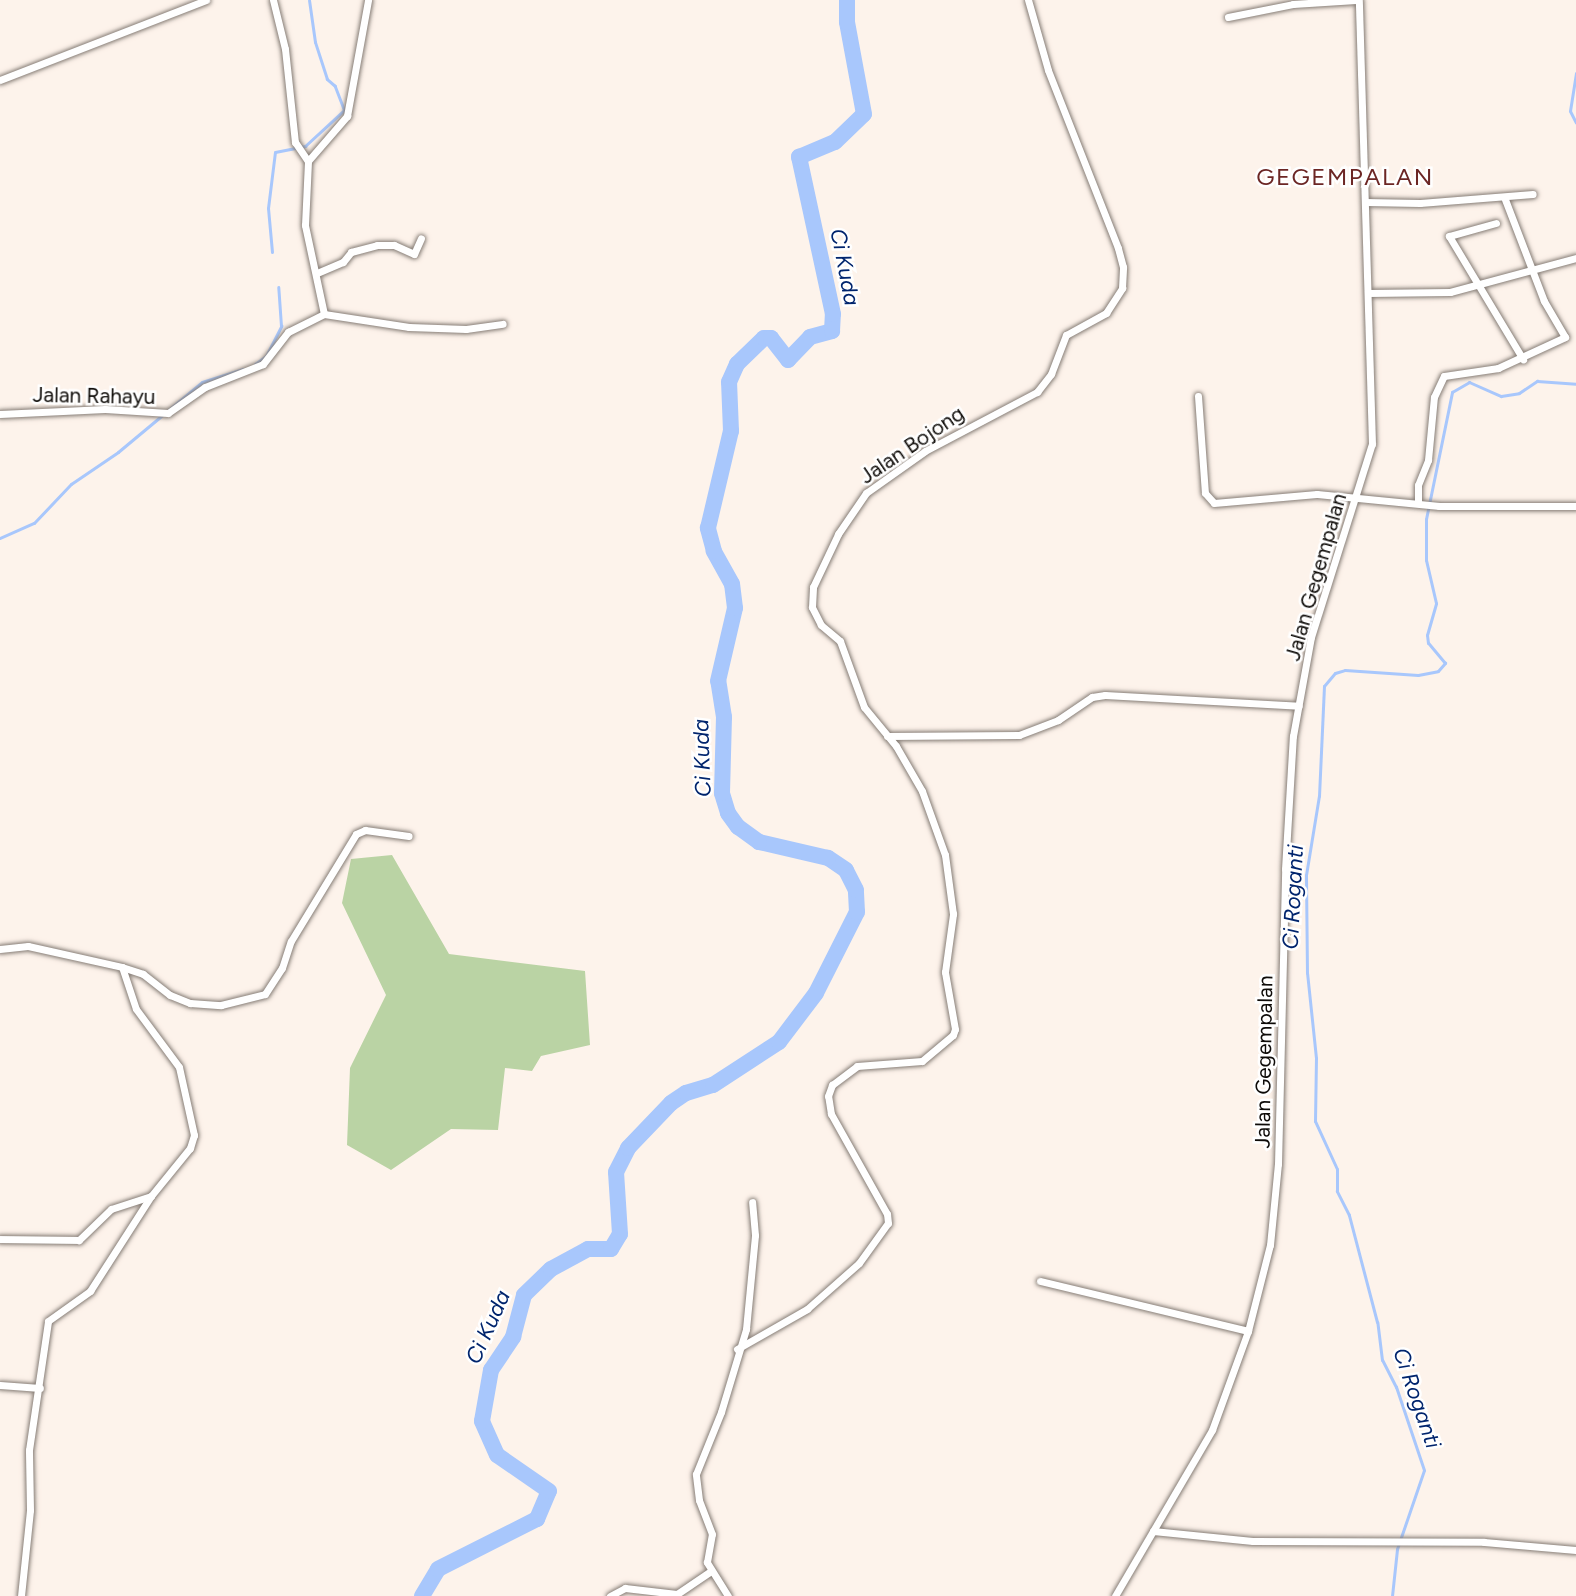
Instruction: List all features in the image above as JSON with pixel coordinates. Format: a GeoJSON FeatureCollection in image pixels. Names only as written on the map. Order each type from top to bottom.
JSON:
{"type":"FeatureCollection","features":[{"type":"Feature","properties":{"kind":"street"},"geometry":{"type":"LineString","coordinates":[[0,80],[206,0]]}},
{"type":"Feature","properties":{"kind":"street"},"geometry":{"type":"LineString","coordinates":[[273,0],[285,49],[297,148],[308,161]]}},
{"type":"Feature","properties":{"kind":"street"},"geometry":{"type":"LineString","coordinates":[[368,0],[347,116],[308,161],[304,217],[324,314],[410,327],[466,328],[503,324]]}},
{"type":"Feature","properties":{"kind":"street","name":"Jalan Bojong"},"geometry":{"type":"LineString","coordinates":[[737,1349],[807,1309],[859,1263],[888,1223],[886,1214],[834,1120],[828,1096],[832,1085],[857,1066],[922,1060],[953,1035],[955,1029],[945,972],[953,914],[945,855],[922,791],[887,736],[864,707],[840,641],[821,625],[812,607],[810,597],[821,565],[866,493],[925,451],[1037,392],[1051,374],[1066,335],[1106,313],[1122,288],[1123,267],[1118,248],[1048,70],[1028,0]]}},
{"type":"Feature","properties":{"kind":"street"},"geometry":{"type":"LineString","coordinates":[[1228,17],[1293,4],[1357,0]]}},
{"type":"Feature","properties":{"kind":"street","name":"Jalan Gegempalan"},"geometry":{"type":"LineString","coordinates":[[1115,1596],[1203,1448],[1248,1331],[1270,1245],[1278,1164],[1285,869],[1293,736],[1311,637],[1346,518],[1356,496],[1372,444],[1357,0]]}},
{"type":"Feature","properties":{"kind":"street"},"geometry":{"type":"LineString","coordinates":[[1365,202],[1420,203],[1533,194]]}},
{"type":"Feature","properties":{"kind":"street"},"geometry":{"type":"LineString","coordinates":[[1421,503],[1418,485],[1428,460],[1434,398],[1440,380],[1450,373],[1498,368],[1523,359],[1566,335],[1544,302],[1504,197]]}},
{"type":"Feature","properties":{"kind":"street"},"geometry":{"type":"LineString","coordinates":[[1496,223],[1449,235],[1455,250],[1463,255],[1523,359]]}},
{"type":"Feature","properties":{"kind":"street"},"geometry":{"type":"LineString","coordinates":[[317,273],[343,262],[351,252],[377,245],[399,246],[414,254],[422,238]]}},
{"type":"Feature","properties":{"kind":"street"},"geometry":{"type":"LineString","coordinates":[[1368,294],[1450,292],[1481,287],[1532,269],[1576,258]]}},
{"type":"Feature","properties":{"kind":"street","name":"Jalan Rahayu"},"geometry":{"type":"LineString","coordinates":[[0,414],[105,409],[159,414],[177,410],[205,387],[263,364],[288,332],[324,314]]}},
{"type":"Feature","properties":{"kind":"street"},"geometry":{"type":"LineString","coordinates":[[1198,396],[1205,493],[1210,502],[1317,494],[1356,496],[1439,506],[1576,506]]}},
{"type":"Feature","properties":{"kind":"street"},"geometry":{"type":"LineString","coordinates":[[887,736],[1019,735],[1058,720],[1092,697],[1105,695],[1299,706]]}},
{"type":"Feature","properties":{"kind":"street"},"geometry":{"type":"LineString","coordinates":[[0,949],[28,946],[122,967],[143,974],[170,995],[190,1003],[221,1005],[265,994],[282,968],[291,940],[356,834],[365,830],[409,836]]}},
{"type":"Feature","properties":{"kind":"street"},"geometry":{"type":"LineString","coordinates":[[21,1596],[30,1510],[29,1450],[48,1322],[90,1291],[151,1196],[190,1148],[194,1135],[179,1067],[136,1009],[122,967]]}},
{"type":"Feature","properties":{"kind":"street"},"geometry":{"type":"LineString","coordinates":[[0,1239],[79,1240],[111,1209],[151,1196]]}},
{"type":"Feature","properties":{"kind":"street"},"geometry":{"type":"LineString","coordinates":[[728,1596],[711,1571],[706,1558],[712,1534],[699,1500],[696,1474],[720,1412],[749,1310],[756,1220],[752,1202]]}},
{"type":"Feature","properties":{"kind":"street"},"geometry":{"type":"LineString","coordinates":[[1040,1281],[1248,1331]]}},
{"type":"Feature","properties":{"kind":"street"},"geometry":{"type":"LineString","coordinates":[[0,1385],[40,1388]]}},
{"type":"Feature","properties":{"kind":"street"},"geometry":{"type":"LineString","coordinates":[[1153,1531],[1253,1541],[1405,1544],[1525,1543],[1576,1550]]}},
{"type":"Feature","properties":{"kind":"street"},"geometry":{"type":"LineString","coordinates":[[610,1596],[625,1588],[677,1594],[711,1571]]}},
{"type":"Feature","properties":{"kind":"green space"},"geometry":{"type":"Polygon","coordinates":[[[392,855],[449,954],[585,971],[590,1045],[541,1056],[532,1071],[505,1068],[498,1130],[451,1129],[391,1170],[347,1145],[350,1068],[386,995],[342,903],[351,859],[392,855]]]}},
{"type":"Feature","properties":{"kind":"waterway"},"geometry":{"type":"LineString","coordinates":[[272,252],[268,208],[275,152],[305,146],[344,110],[335,86],[327,79],[315,42],[309,0]]}},
{"type":"Feature","properties":{"kind":"waterway","name":"Ci Kuda"},"geometry":{"type":"LineString","coordinates":[[422,1596],[438,1569],[537,1519],[549,1491],[497,1455],[482,1421],[491,1370],[513,1337],[524,1295],[551,1269],[588,1249],[611,1249],[620,1234],[616,1172],[628,1148],[671,1103],[686,1093],[713,1085],[779,1042],[816,993],[857,912],[856,890],[846,870],[828,858],[759,842],[738,827],[728,813],[722,793],[724,717],[718,681],[735,608],[732,584],[714,551],[708,528],[731,431],[729,382],[737,364],[764,338],[771,338],[788,360],[810,337],[832,331],[833,314],[799,157],[835,142],[864,114],[847,22],[847,0]]}},
{"type":"Feature","properties":{"kind":"waterway","name":"Ci Roganti"},"geometry":{"type":"LineString","coordinates":[[1576,73],[1570,111],[1576,123]]}},
{"type":"Feature","properties":{"kind":"waterway"},"geometry":{"type":"LineString","coordinates":[[255,364],[266,356],[281,326],[278,287]]}},
{"type":"Feature","properties":{"kind":"waterway"},"geometry":{"type":"LineString","coordinates":[[0,538],[34,523],[71,484],[118,452],[202,382],[243,369]]}},
{"type":"Feature","properties":{"kind":"waterway","name":"Ci Roganti"},"geometry":{"type":"LineString","coordinates":[[1392,1596],[1397,1549],[1424,1470],[1396,1387],[1382,1360],[1377,1322],[1349,1215],[1337,1191],[1337,1169],[1315,1121],[1316,1058],[1307,973],[1306,875],[1319,796],[1324,686],[1335,673],[1345,670],[1418,675],[1438,671],[1445,663],[1428,643],[1427,635],[1436,603],[1426,560],[1426,519],[1452,392],[1469,382],[1501,396],[1519,393],[1537,381],[1576,384]]}},
{"type":"Feature","properties":{"kind":"district","name":"GEGEMPALAN"},"geometry":{"type":"Point","coordinates":[1345,177]}}]}
